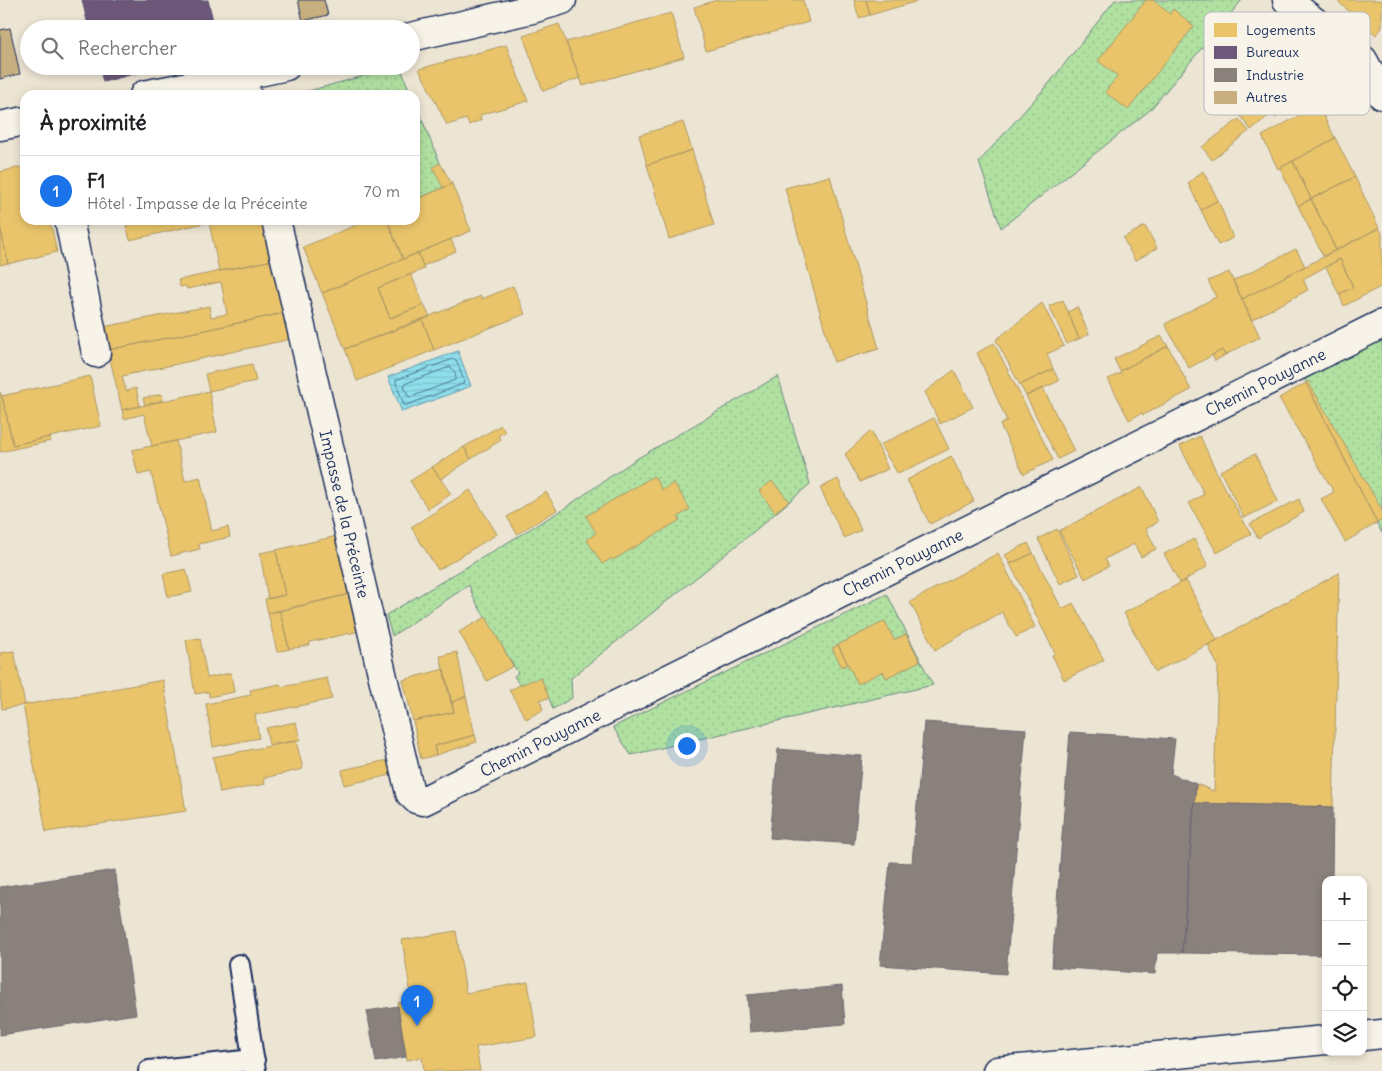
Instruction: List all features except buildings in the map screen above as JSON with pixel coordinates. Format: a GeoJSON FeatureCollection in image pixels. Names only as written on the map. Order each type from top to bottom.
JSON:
{"type":"FeatureCollection","features":[{"type":"Feature","properties":{"kind":"street"},"geometry":{"type":"LineString","coordinates":[[420,35],[532,9],[562,0]]}},
{"type":"Feature","properties":{"kind":"street"},"geometry":{"type":"LineString","coordinates":[[1287,0],[1302,12]]}},
{"type":"Feature","properties":{"kind":"street"},"geometry":{"type":"LineString","coordinates":[[1370,73],[1382,95]]}},
{"type":"Feature","properties":{"kind":"street"},"geometry":{"type":"LineString","coordinates":[[167,90],[208,81],[244,86],[267,75]]}},
{"type":"Feature","properties":{"kind":"street"},"geometry":{"type":"LineString","coordinates":[[0,126],[20,122]]}},
{"type":"Feature","properties":{"kind":"street"},"geometry":{"type":"LineString","coordinates":[[70,225],[96,353]]}},
{"type":"Feature","properties":{"kind":"street","name":"Impasse de la Préceinte"},"geometry":{"type":"LineString","coordinates":[[277,225],[410,793],[416,799],[423,801]]}},
{"type":"Feature","properties":{"kind":"street","name":"Chemin Pouyanne"},"geometry":{"type":"LineString","coordinates":[[423,801],[1382,324]]}},
{"type":"Feature","properties":{"kind":"street"},"geometry":{"type":"LineString","coordinates":[[1367,1036],[1382,1034]]}},
{"type":"Feature","properties":{"kind":"street"},"geometry":{"type":"LineString","coordinates":[[997,1071],[1322,1040]]}},
{"type":"Feature","properties":{"kind":"lane"},"geometry":{"type":"LineString","coordinates":[[149,1071],[255,1066],[239,965]]}},
{"type":"Feature","properties":{"kind":"green space"},"geometry":{"type":"Polygon","coordinates":[[[1115,0],[1242,0],[1232,12],[1204,12],[1204,45],[1150,110],[1001,228],[979,162],[1051,81],[1115,0]]]}},
{"type":"Feature","properties":{"kind":"green space"},"geometry":{"type":"Polygon","coordinates":[[[367,75],[403,75],[409,90],[312,90],[367,75]]]}},
{"type":"Feature","properties":{"kind":"green space"},"geometry":{"type":"Polygon","coordinates":[[[420,115],[440,163],[443,188],[420,198],[420,115]]]}},
{"type":"Feature","properties":{"kind":"green space"},"geometry":{"type":"Polygon","coordinates":[[[1382,338],[1382,533],[1304,378],[1382,338]]]}},
{"type":"Feature","properties":{"kind":"green space"},"geometry":{"type":"Polygon","coordinates":[[[778,376],[810,484],[571,678],[572,698],[553,709],[541,678],[520,686],[514,676],[518,673],[473,597],[469,585],[392,636],[386,615],[562,510],[633,461],[778,376]]]}},
{"type":"Feature","properties":{"kind":"green space"},"geometry":{"type":"Polygon","coordinates":[[[887,594],[933,685],[631,755],[613,727],[887,594]]]}},
{"type":"Feature","properties":{"kind":"water"},"geometry":{"type":"Polygon","coordinates":[[[458,351],[471,386],[402,412],[388,377],[458,351]]]}},
{"type":"Feature","properties":{"kind":"place","name":"F1"},"geometry":{"type":"Point","coordinates":[417,1026]}}]}
